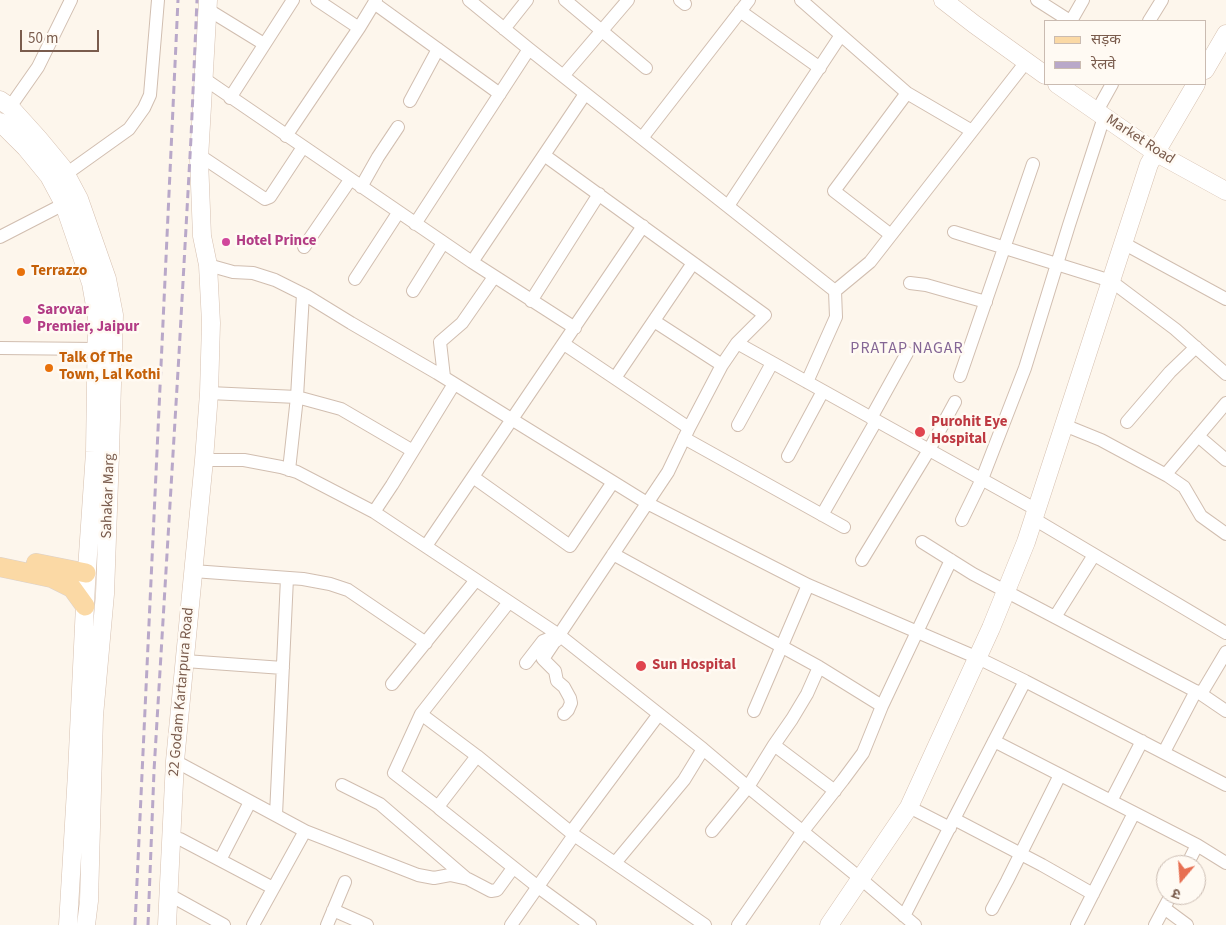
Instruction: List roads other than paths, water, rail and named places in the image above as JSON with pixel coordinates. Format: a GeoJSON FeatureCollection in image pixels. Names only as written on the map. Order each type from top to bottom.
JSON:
{"type":"FeatureCollection","features":[{"type":"Feature","properties":{"kind":"main road"},"geometry":{"type":"LineString","coordinates":[[0,556],[86,573]]}},
{"type":"Feature","properties":{"kind":"main road"},"geometry":{"type":"LineString","coordinates":[[0,567],[52,578],[72,588],[85,606]]}},
{"type":"Feature","properties":{"kind":"street"},"geometry":{"type":"LineString","coordinates":[[5,104],[38,67],[71,0]]}},
{"type":"Feature","properties":{"kind":"street"},"geometry":{"type":"LineString","coordinates":[[66,174],[129,130],[144,108],[150,95],[158,0]]}},
{"type":"Feature","properties":{"kind":"street"},"geometry":{"type":"LineString","coordinates":[[230,98],[292,0]]}},
{"type":"Feature","properties":{"kind":"street"},"geometry":{"type":"LineString","coordinates":[[317,0],[359,28]]}},
{"type":"Feature","properties":{"kind":"street"},"geometry":{"type":"LineString","coordinates":[[468,0],[836,291]]}},
{"type":"Feature","properties":{"kind":"street"},"geometry":{"type":"LineString","coordinates":[[504,29],[527,0]]}},
{"type":"Feature","properties":{"kind":"street"},"geometry":{"type":"LineString","coordinates":[[565,0],[646,68]]}},
{"type":"Feature","properties":{"kind":"street"},"geometry":{"type":"LineString","coordinates":[[563,76],[628,0]]}},
{"type":"Feature","properties":{"kind":"street"},"geometry":{"type":"LineString","coordinates":[[642,138],[749,0]]}},
{"type":"Feature","properties":{"kind":"street"},"geometry":{"type":"LineString","coordinates":[[801,0],[907,93],[972,132]]}},
{"type":"Feature","properties":{"kind":"street"},"geometry":{"type":"LineString","coordinates":[[943,0],[1026,62],[1044,72]]}},
{"type":"Feature","properties":{"kind":"street"},"geometry":{"type":"LineString","coordinates":[[1037,0],[1069,20]]}},
{"type":"Feature","properties":{"kind":"street"},"geometry":{"type":"LineString","coordinates":[[1072,20],[1083,0]]}},
{"type":"Feature","properties":{"kind":"street"},"geometry":{"type":"LineString","coordinates":[[1150,20],[1162,0]]}},
{"type":"Feature","properties":{"kind":"street"},"geometry":{"type":"LineString","coordinates":[[286,136],[375,2],[500,94]]}},
{"type":"Feature","properties":{"kind":"street"},"geometry":{"type":"LineString","coordinates":[[207,5],[264,44]]}},
{"type":"Feature","properties":{"kind":"street","name":"22 Godam Kartarpura Road"},"geometry":{"type":"LineString","coordinates":[[166,925],[175,761],[209,392],[211,323],[208,265],[202,236],[199,155],[207,5]]}},
{"type":"Feature","properties":{"kind":"street"},"geometry":{"type":"LineString","coordinates":[[740,11],[820,68]]}},
{"type":"Feature","properties":{"kind":"street"},"geometry":{"type":"LineString","coordinates":[[1206,68],[1226,34]]}},
{"type":"Feature","properties":{"kind":"street"},"geometry":{"type":"LineString","coordinates":[[728,206],[841,35]]}},
{"type":"Feature","properties":{"kind":"street"},"geometry":{"type":"LineString","coordinates":[[410,101],[438,49]]}},
{"type":"Feature","properties":{"kind":"street"},"geometry":{"type":"LineString","coordinates":[[415,224],[529,49]]}},
{"type":"Feature","properties":{"kind":"street"},"geometry":{"type":"LineString","coordinates":[[807,382],[836,317],[836,291],[870,262],[1026,62]]}},
{"type":"Feature","properties":{"kind":"street"},"geometry":{"type":"LineString","coordinates":[[203,78],[443,243],[575,328]]}},
{"type":"Feature","properties":{"kind":"street","name":"Market Road"},"geometry":{"type":"LineString","coordinates":[[1058,85],[1155,152],[1226,191]]}},
{"type":"Feature","properties":{"kind":"street"},"geometry":{"type":"LineString","coordinates":[[962,520],[982,479],[1025,368],[1057,265],[1100,114],[1112,85]]}},
{"type":"Feature","properties":{"kind":"street"},"geometry":{"type":"LineString","coordinates":[[829,925],[909,807],[978,658],[1026,542],[1149,164],[1195,85]]}},
{"type":"Feature","properties":{"kind":"street"},"geometry":{"type":"LineString","coordinates":[[891,235],[834,191],[907,93]]}},
{"type":"Feature","properties":{"kind":"street"},"geometry":{"type":"LineString","coordinates":[[472,262],[585,94]]}},
{"type":"Feature","properties":{"kind":"street","name":"Sahakar Marg"},"geometry":{"type":"LineString","coordinates":[[5,104],[32,143],[64,204],[91,283],[97,317],[95,452],[86,573],[68,925]]}},
{"type":"Feature","properties":{"kind":"street","name":"Sahakar Marg"},"geometry":{"type":"LineString","coordinates":[[2,127],[32,143],[62,168],[66,174],[79,199],[107,279],[114,315],[106,594],[94,716],[89,891],[86,925]]}},
{"type":"Feature","properties":{"kind":"street"},"geometry":{"type":"LineString","coordinates":[[361,187],[398,127]]}},
{"type":"Feature","properties":{"kind":"street"},"geometry":{"type":"LineString","coordinates":[[199,155],[265,199],[270,197],[303,147]]}},
{"type":"Feature","properties":{"kind":"street"},"geometry":{"type":"LineString","coordinates":[[544,155],[765,315],[737,343],[722,366],[668,472],[543,659],[555,671],[557,681],[564,687],[570,698],[571,703],[564,714]]}},
{"type":"Feature","properties":{"kind":"street"},"geometry":{"type":"LineString","coordinates":[[960,376],[1032,164]]}},
{"type":"Feature","properties":{"kind":"street"},"geometry":{"type":"LineString","coordinates":[[304,247],[350,180]]}},
{"type":"Feature","properties":{"kind":"street"},"geometry":{"type":"LineString","coordinates":[[531,301],[599,194]]}},
{"type":"Feature","properties":{"kind":"street"},"geometry":{"type":"LineString","coordinates":[[0,237],[64,204]]}},
{"type":"Feature","properties":{"kind":"street"},"geometry":{"type":"LineString","coordinates":[[355,279],[398,212]]}},
{"type":"Feature","properties":{"kind":"street"},"geometry":{"type":"LineString","coordinates":[[426,546],[643,226]]}},
{"type":"Feature","properties":{"kind":"street"},"geometry":{"type":"LineString","coordinates":[[954,232],[1111,281],[1175,329],[1226,374]]}},
{"type":"Feature","properties":{"kind":"street"},"geometry":{"type":"LineString","coordinates":[[413,290],[443,243]]}},
{"type":"Feature","properties":{"kind":"street"},"geometry":{"type":"LineString","coordinates":[[1123,243],[1226,299]]}},
{"type":"Feature","properties":{"kind":"street"},"geometry":{"type":"LineString","coordinates":[[615,378],[693,262]]}},
{"type":"Feature","properties":{"kind":"street"},"geometry":{"type":"LineString","coordinates":[[208,265],[233,272],[253,273],[275,280],[303,294],[449,380],[647,504],[808,585],[1025,680],[1226,785]]}},
{"type":"Feature","properties":{"kind":"street"},"geometry":{"type":"LineString","coordinates":[[374,512],[413,451],[449,380],[440,342],[462,323],[494,277]]}},
{"type":"Feature","properties":{"kind":"street"},"geometry":{"type":"LineString","coordinates":[[910,283],[926,285],[986,302]]}},
{"type":"Feature","properties":{"kind":"street"},"geometry":{"type":"LineString","coordinates":[[289,470],[303,294]]}},
{"type":"Feature","properties":{"kind":"street"},"geometry":{"type":"LineString","coordinates":[[654,321],[722,366]]}},
{"type":"Feature","properties":{"kind":"street"},"geometry":{"type":"LineString","coordinates":[[737,343],[982,479],[1094,555],[1226,633]]}},
{"type":"Feature","properties":{"kind":"street"},"geometry":{"type":"LineString","coordinates":[[564,344],[615,378],[687,433],[844,527]]}},
{"type":"Feature","properties":{"kind":"street"},"geometry":{"type":"LineString","coordinates":[[1127,422],[1170,372],[1196,347]]}},
{"type":"Feature","properties":{"kind":"street"},"geometry":{"type":"LineString","coordinates":[[0,348],[97,349]]}},
{"type":"Feature","properties":{"kind":"street"},"geometry":{"type":"LineString","coordinates":[[822,515],[907,354]]}},
{"type":"Feature","properties":{"kind":"street"},"geometry":{"type":"LineString","coordinates":[[738,426],[772,363]]}},
{"type":"Feature","properties":{"kind":"street"},"geometry":{"type":"LineString","coordinates":[[788,456],[823,391]]}},
{"type":"Feature","properties":{"kind":"street"},"geometry":{"type":"LineString","coordinates":[[209,392],[296,397],[341,409],[413,451]]}},
{"type":"Feature","properties":{"kind":"street"},"geometry":{"type":"LineString","coordinates":[[862,560],[929,450],[955,402]]}},
{"type":"Feature","properties":{"kind":"street"},"geometry":{"type":"LineString","coordinates":[[1166,474],[1226,402]]}},
{"type":"Feature","properties":{"kind":"street"},"geometry":{"type":"LineString","coordinates":[[1064,426],[1101,440],[1166,474],[1184,487],[1201,516],[1226,534]]}},
{"type":"Feature","properties":{"kind":"street"},"geometry":{"type":"LineString","coordinates":[[1198,436],[1226,460]]}},
{"type":"Feature","properties":{"kind":"street"},"geometry":{"type":"LineString","coordinates":[[204,460],[244,460],[297,472],[374,512],[426,546],[509,602],[659,714],[915,925]]}},
{"type":"Feature","properties":{"kind":"street"},"geometry":{"type":"LineString","coordinates":[[473,477],[570,546],[613,482]]}},
{"type":"Feature","properties":{"kind":"street"},"geometry":{"type":"LineString","coordinates":[[922,542],[1006,592],[1199,692],[1226,711]]}},
{"type":"Feature","properties":{"kind":"street"},"geometry":{"type":"LineString","coordinates":[[614,554],[819,667],[882,706]]}},
{"type":"Feature","properties":{"kind":"street"},"geometry":{"type":"LineString","coordinates":[[1055,617],[1094,555]]}},
{"type":"Feature","properties":{"kind":"street"},"geometry":{"type":"LineString","coordinates":[[738,925],[803,832],[863,752],[882,706],[951,560]]}},
{"type":"Feature","properties":{"kind":"street"},"geometry":{"type":"LineString","coordinates":[[193,571],[287,578],[330,584],[348,590],[426,643]]}},
{"type":"Feature","properties":{"kind":"street"},"geometry":{"type":"LineString","coordinates":[[276,815],[287,578]]}},
{"type":"Feature","properties":{"kind":"street"},"geometry":{"type":"LineString","coordinates":[[392,684],[476,580]]}},
{"type":"Feature","properties":{"kind":"street"},"geometry":{"type":"LineString","coordinates":[[754,711],[808,585]]}},
{"type":"Feature","properties":{"kind":"street"},"geometry":{"type":"LineString","coordinates":[[509,602],[422,714],[394,773],[513,868],[590,925]]}},
{"type":"Feature","properties":{"kind":"street"},"geometry":{"type":"LineString","coordinates":[[526,663],[543,641],[557,638]]}},
{"type":"Feature","properties":{"kind":"street"},"geometry":{"type":"LineString","coordinates":[[1164,752],[1199,692],[1226,652]]}},
{"type":"Feature","properties":{"kind":"street"},"geometry":{"type":"LineString","coordinates":[[185,660],[283,668]]}},
{"type":"Feature","properties":{"kind":"street"},"geometry":{"type":"LineString","coordinates":[[712,831],[748,787],[807,694],[819,667]]}},
{"type":"Feature","properties":{"kind":"street"},"geometry":{"type":"LineString","coordinates":[[904,916],[1025,680]]}},
{"type":"Feature","properties":{"kind":"street"},"geometry":{"type":"LineString","coordinates":[[422,714],[573,833],[705,925]]}},
{"type":"Feature","properties":{"kind":"street"},"geometry":{"type":"LineString","coordinates":[[511,925],[573,833],[659,714]]}},
{"type":"Feature","properties":{"kind":"street"},"geometry":{"type":"LineString","coordinates":[[994,741],[1197,846],[1226,863]]}},
{"type":"Feature","properties":{"kind":"street"},"geometry":{"type":"LineString","coordinates":[[1111,801],[1142,741]]}},
{"type":"Feature","properties":{"kind":"street"},"geometry":{"type":"LineString","coordinates":[[774,745],[835,791]]}},
{"type":"Feature","properties":{"kind":"street"},"geometry":{"type":"LineString","coordinates":[[614,863],[684,780],[703,749]]}},
{"type":"Feature","properties":{"kind":"street"},"geometry":{"type":"LineString","coordinates":[[438,807],[477,756]]}},
{"type":"Feature","properties":{"kind":"street"},"geometry":{"type":"LineString","coordinates":[[175,761],[305,831],[418,875],[434,878],[450,875],[468,879]]}},
{"type":"Feature","properties":{"kind":"street"},"geometry":{"type":"LineString","coordinates":[[992,909],[1060,775]]}},
{"type":"Feature","properties":{"kind":"street"},"geometry":{"type":"LineString","coordinates":[[342,785],[380,804],[468,879],[491,891],[497,890],[513,868]]}},
{"type":"Feature","properties":{"kind":"street"},"geometry":{"type":"LineString","coordinates":[[220,860],[250,802]]}},
{"type":"Feature","properties":{"kind":"street"},"geometry":{"type":"LineString","coordinates":[[909,807],[952,823],[1020,854],[1093,894]]}},
{"type":"Feature","properties":{"kind":"street"},"geometry":{"type":"LineString","coordinates":[[1077,925],[1134,813]]}},
{"type":"Feature","properties":{"kind":"street"},"geometry":{"type":"LineString","coordinates":[[253,925],[305,831]]}},
{"type":"Feature","properties":{"kind":"street"},"geometry":{"type":"LineString","coordinates":[[171,837],[180,839],[273,888]]}},
{"type":"Feature","properties":{"kind":"street"},"geometry":{"type":"LineString","coordinates":[[1192,855],[1197,846]]}},
{"type":"Feature","properties":{"kind":"street"},"geometry":{"type":"LineString","coordinates":[[327,925],[345,882]]}},
{"type":"Feature","properties":{"kind":"street"},"geometry":{"type":"LineString","coordinates":[[168,896],[224,925]]}},
{"type":"Feature","properties":{"kind":"street"},"geometry":{"type":"LineString","coordinates":[[1155,925],[1166,905]]}},
{"type":"Feature","properties":{"kind":"street"},"geometry":{"type":"LineString","coordinates":[[1164,908],[1187,925]]}},
{"type":"Feature","properties":{"kind":"street"},"geometry":{"type":"LineString","coordinates":[[333,910],[367,925]]}},
{"type":"Feature","properties":{"kind":"railway"},"geometry":{"type":"LineString","coordinates":[[135,925],[178,0]]}},
{"type":"Feature","properties":{"kind":"railway"},"geometry":{"type":"LineString","coordinates":[[148,925],[154,771],[179,354],[197,0]]}},
{"type":"Feature","properties":{"kind":"place","name":"Hotel Prince"},"geometry":{"type":"Point","coordinates":[226,242]}},
{"type":"Feature","properties":{"kind":"place","name":"Terrazzo"},"geometry":{"type":"Point","coordinates":[21,272]}},
{"type":"Feature","properties":{"kind":"place","name":"Sarovar Premier, Jaipur"},"geometry":{"type":"Point","coordinates":[27,320]}},
{"type":"Feature","properties":{"kind":"place","name":"Talk Of The Town, Lal Kothi"},"geometry":{"type":"Point","coordinates":[49,368]}},
{"type":"Feature","properties":{"kind":"place","name":"Purohit Eye Hospital"},"geometry":{"type":"Point","coordinates":[920,432]}},
{"type":"Feature","properties":{"kind":"place","name":"Sun Hospital"},"geometry":{"type":"Point","coordinates":[641,666]}},
{"type":"Feature","properties":{"kind":"district","name":"PRATAP NAGAR"},"geometry":{"type":"Point","coordinates":[907,349]}}]}
